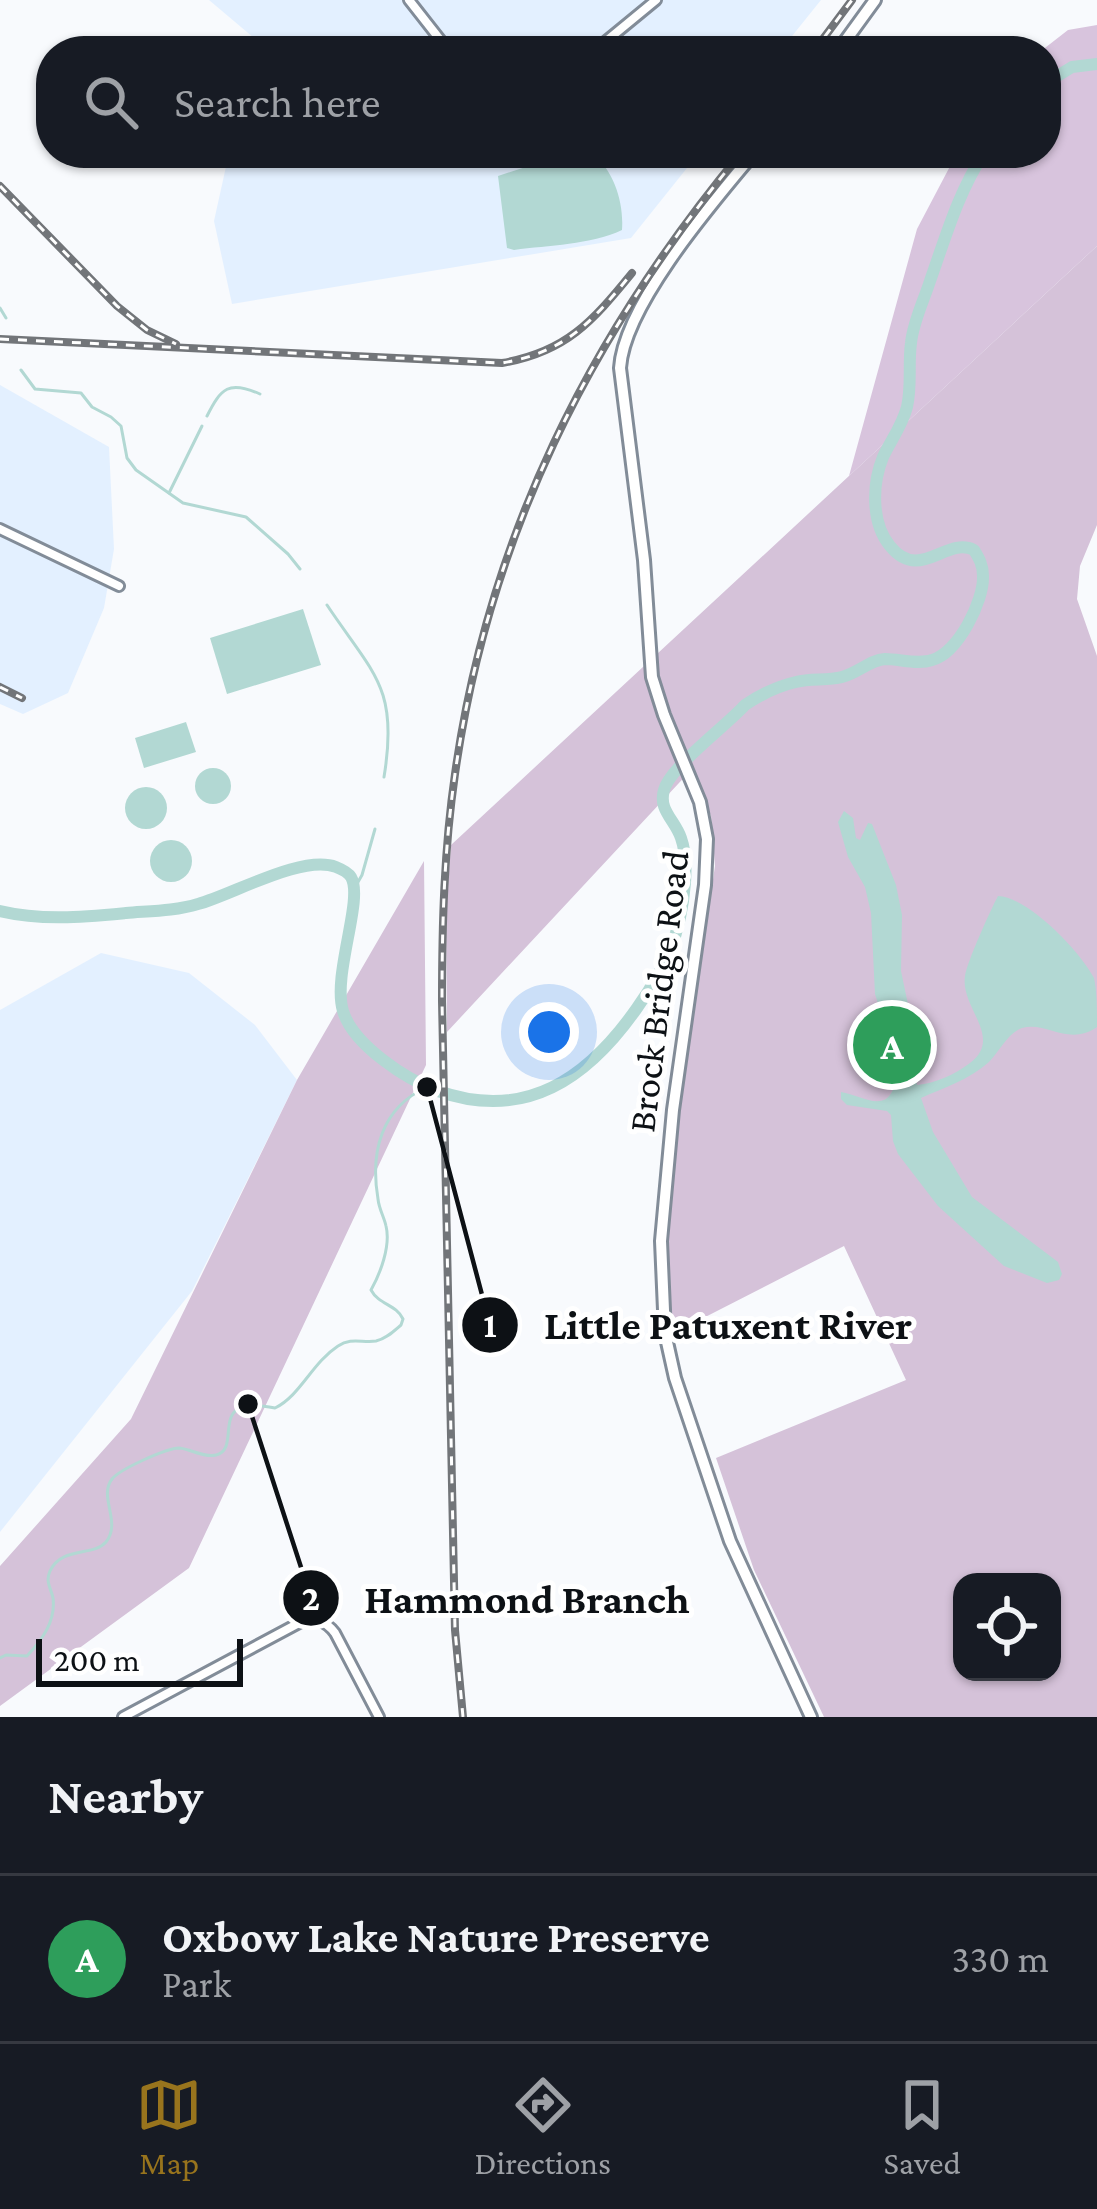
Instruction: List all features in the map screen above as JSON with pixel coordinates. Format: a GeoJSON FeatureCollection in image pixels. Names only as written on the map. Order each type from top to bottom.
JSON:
{"type":"FeatureCollection","features":[{"type":"Feature","properties":{"kind":"street"},"geometry":{"type":"LineString","coordinates":[[409,0],[437,36]]}},
{"type":"Feature","properties":{"kind":"street"},"geometry":{"type":"LineString","coordinates":[[612,36],[656,0]]}},
{"type":"Feature","properties":{"kind":"street"},"geometry":{"type":"LineString","coordinates":[[849,36],[875,0]]}},
{"type":"Feature","properties":{"kind":"street","name":"Brock Bridge Road"},"geometry":{"type":"LineString","coordinates":[[742,168],[679,248],[630,328],[620,368],[644,560],[651,672],[704,818],[707,858],[662,1226],[665,1333],[675,1378],[730,1541],[811,1717]]}},
{"type":"Feature","properties":{"kind":"street"},"geometry":{"type":"LineString","coordinates":[[0,529],[119,586]]}},
{"type":"Feature","properties":{"kind":"street"},"geometry":{"type":"LineString","coordinates":[[123,1717],[299,1623],[320,1620],[335,1633],[380,1717]]}},
{"type":"Feature","properties":{"kind":"shaded area"},"geometry":{"type":"Polygon","coordinates":[[[209,0],[821,0],[792,36],[252,36],[209,0]]]}},
{"type":"Feature","properties":{"kind":"shaded area"},"geometry":{"type":"Polygon","coordinates":[[[1097,25],[1097,246],[849,476],[917,229],[949,168],[1061,168],[1060,36],[1097,25]]]}},
{"type":"Feature","properties":{"kind":"shaded area"},"geometry":{"type":"Polygon","coordinates":[[[226,168],[687,168],[631,238],[232,304],[214,221],[226,168]]]}},
{"type":"Feature","properties":{"kind":"shaded area"},"geometry":{"type":"Polygon","coordinates":[[[523,168],[606,168],[619,198],[622,230],[583,242],[507,248],[498,176],[523,168]]]}},
{"type":"Feature","properties":{"kind":"shaded area"},"geometry":{"type":"Polygon","coordinates":[[[1097,246],[1097,525],[1080,566],[1077,599],[1097,656],[1097,1717],[824,1717],[754,1570],[716,1458],[906,1380],[844,1246],[672,1334],[667,1242],[679,1112],[715,866],[711,816],[692,769],[447,1032],[446,910],[451,845],[1097,246]]]}},
{"type":"Feature","properties":{"kind":"shaded area"},"geometry":{"type":"Polygon","coordinates":[[[0,385],[109,447],[114,549],[104,608],[68,693],[23,714],[0,704],[0,385]]]}},
{"type":"Feature","properties":{"kind":"shaded area"},"geometry":{"type":"Polygon","coordinates":[[[303,609],[321,665],[227,694],[210,638],[303,609]]]}},
{"type":"Feature","properties":{"kind":"shaded area"},"geometry":{"type":"Polygon","coordinates":[[[186,722],[196,752],[144,768],[135,738],[186,722]]]}},
{"type":"Feature","properties":{"kind":"shaded area"},"geometry":{"type":"Polygon","coordinates":[[[213,768],[225,774],[231,786],[225,798],[213,804],[201,798],[195,786],[201,774],[213,768]]]}},
{"type":"Feature","properties":{"kind":"shaded area"},"geometry":{"type":"Polygon","coordinates":[[[146,787],[161,793],[167,808],[161,823],[146,829],[131,823],[125,808],[131,793],[146,787]]]}},
{"type":"Feature","properties":{"kind":"shaded area"},"geometry":{"type":"Polygon","coordinates":[[[844,811],[853,818],[860,840],[868,823],[872,824],[896,885],[910,1057],[917,1085],[951,1075],[979,1053],[982,1032],[968,999],[965,976],[998,896],[1024,905],[1052,927],[1094,978],[1097,1027],[1077,1035],[1022,1028],[981,1068],[921,1098],[933,1132],[972,1197],[1058,1262],[1059,1280],[1047,1283],[1004,1266],[938,1206],[898,1154],[891,1115],[847,1105],[841,1099],[841,1092],[885,1100],[894,1087],[875,994],[871,913],[838,822],[844,811]]]}},
{"type":"Feature","properties":{"kind":"shaded area"},"geometry":{"type":"Polygon","coordinates":[[[171,840],[186,846],[192,861],[186,876],[171,882],[156,876],[150,861],[156,846],[171,840]]]}},
{"type":"Feature","properties":{"kind":"shaded area"},"geometry":{"type":"Polygon","coordinates":[[[424,861],[426,1065],[189,1568],[0,1706],[0,1566],[131,1419],[297,1080],[424,861]]]}},
{"type":"Feature","properties":{"kind":"shaded area"},"geometry":{"type":"Polygon","coordinates":[[[101,953],[189,973],[255,1025],[297,1080],[192,1291],[0,1532],[0,1010],[101,953]]]}},
{"type":"Feature","properties":{"kind":"waterway"},"geometry":{"type":"LineString","coordinates":[[1061,74],[1072,67],[1097,64]]}},
{"type":"Feature","properties":{"kind":"waterway"},"geometry":{"type":"LineString","coordinates":[[0,911],[63,917],[171,909],[305,866],[336,867],[350,875],[354,888],[341,978],[343,1011],[369,1048],[425,1086],[470,1099],[527,1097],[576,1073],[598,1055],[637,1008],[676,934],[685,855],[663,797],[677,770],[745,705],[763,694],[796,682],[842,677],[880,660],[932,660],[960,637],[974,612],[983,576],[974,550],[953,549],[922,560],[901,556],[879,526],[875,491],[883,457],[907,407],[916,319],[975,168]]}},
{"type":"Feature","properties":{"kind":"waterway"},"geometry":{"type":"LineString","coordinates":[[0,308],[6,318]]}},
{"type":"Feature","properties":{"kind":"waterway"},"geometry":{"type":"LineString","coordinates":[[21,370],[35,389],[81,393],[92,407],[121,426],[127,458],[136,470],[183,503],[246,517],[300,569]]}},
{"type":"Feature","properties":{"kind":"waterway"},"geometry":{"type":"LineString","coordinates":[[207,416],[227,389],[260,394]]}},
{"type":"Feature","properties":{"kind":"waterway"},"geometry":{"type":"LineString","coordinates":[[169,493],[202,426]]}},
{"type":"Feature","properties":{"kind":"waterway"},"geometry":{"type":"LineString","coordinates":[[327,605],[369,666],[385,701],[388,747],[384,777]]}},
{"type":"Feature","properties":{"kind":"waterway"},"geometry":{"type":"LineString","coordinates":[[354,889],[375,829]]}},
{"type":"Feature","properties":{"kind":"waterway"},"geometry":{"type":"LineString","coordinates":[[0,1658],[27,1656],[47,1630],[53,1606],[48,1578],[55,1563],[106,1542],[112,1526],[107,1494],[112,1479],[173,1449],[216,1455],[224,1450],[229,1423],[240,1408],[275,1408],[338,1346],[380,1340],[401,1325],[400,1314],[371,1290],[387,1242],[376,1165],[389,1119],[427,1087]]}},
{"type":"Feature","properties":{"kind":"railway"},"geometry":{"type":"LineString","coordinates":[[825,36],[852,0]]}},
{"type":"Feature","properties":{"kind":"railway"},"geometry":{"type":"LineString","coordinates":[[463,1717],[455,1630],[442,1001],[444,888],[455,774],[492,603],[554,443],[637,294],[729,168]]}},
{"type":"Feature","properties":{"kind":"railway"},"geometry":{"type":"LineString","coordinates":[[0,186],[117,306],[147,330],[176,344]]}},
{"type":"Feature","properties":{"kind":"railway"},"geometry":{"type":"LineString","coordinates":[[0,339],[502,363],[561,343],[604,306],[632,273]]}},
{"type":"Feature","properties":{"kind":"railway"},"geometry":{"type":"LineString","coordinates":[[0,687],[22,698]]}},
{"type":"Feature","properties":{"kind":"place","name":"Oxbow Lake Nature Preserve"},"geometry":{"type":"Point","coordinates":[892,1045]}},
{"type":"Feature","properties":{"kind":"place","name":"Little Patuxent River"},"geometry":{"type":"Point","coordinates":[427,1087]}},
{"type":"Feature","properties":{"kind":"place","name":"Hammond Branch"},"geometry":{"type":"Point","coordinates":[248,1404]}}]}
